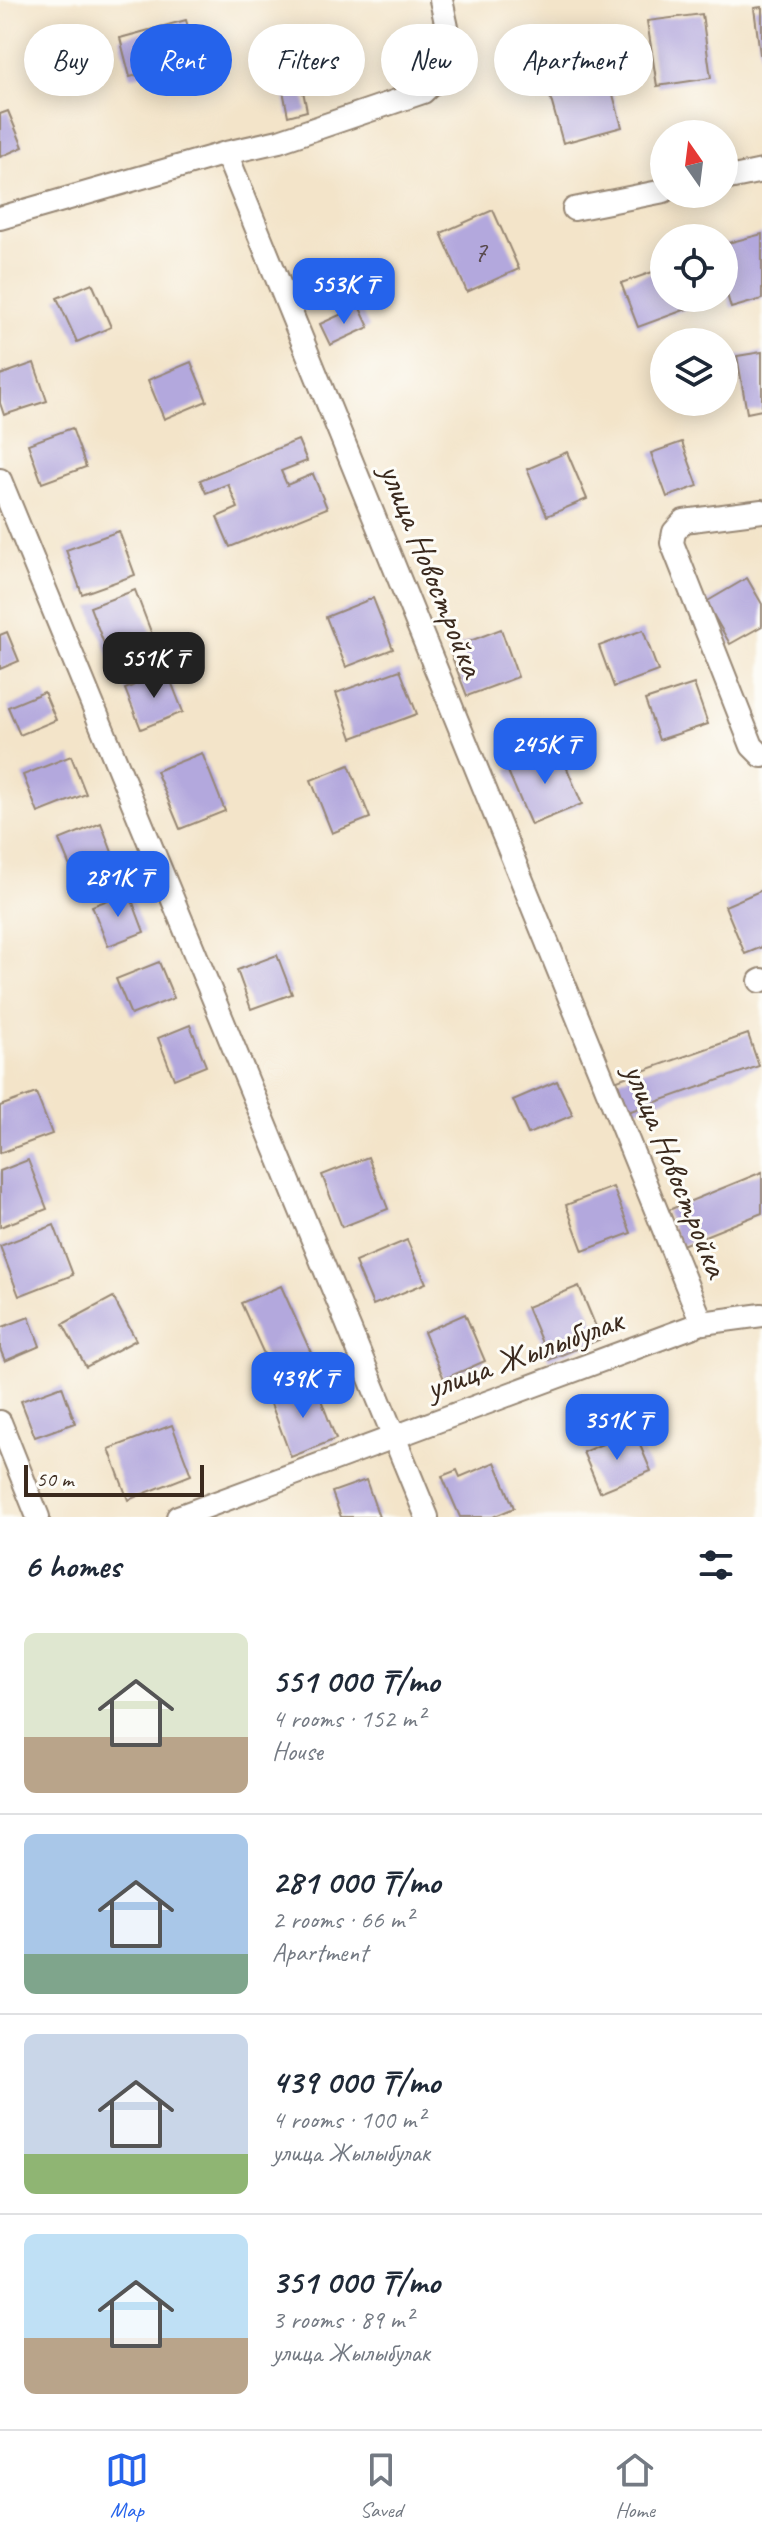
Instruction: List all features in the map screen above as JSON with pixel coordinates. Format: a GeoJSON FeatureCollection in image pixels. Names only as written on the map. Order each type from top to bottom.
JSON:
{"type":"FeatureCollection","features":[{"type":"Feature","properties":{"kind":"street"},"geometry":{"type":"LineString","coordinates":[[0,218],[226,153],[279,141],[423,92],[443,73],[450,41],[441,0]]}},
{"type":"Feature","properties":{"kind":"street","name":"улица Новостройка"},"geometry":{"type":"LineString","coordinates":[[226,153],[702,1323]]}},
{"type":"Feature","properties":{"kind":"street"},"geometry":{"type":"LineString","coordinates":[[738,176],[762,171]]}},
{"type":"Feature","properties":{"kind":"street"},"geometry":{"type":"LineString","coordinates":[[574,209],[650,194]]}},
{"type":"Feature","properties":{"kind":"street"},"geometry":{"type":"LineString","coordinates":[[0,480],[427,1517]]}},
{"type":"Feature","properties":{"kind":"street"},"geometry":{"type":"LineString","coordinates":[[762,511],[684,521],[674,532],[672,543],[752,746],[762,756]]}},
{"type":"Feature","properties":{"kind":"street","name":"улица Жылыбулак"},"geometry":{"type":"LineString","coordinates":[[178,1517],[702,1323],[762,1315]]}},
{"type":"Feature","properties":{"kind":"street"},"geometry":{"type":"LineString","coordinates":[[0,1422],[38,1517]]}},
{"type":"Feature","properties":{"kind":"building"},"geometry":{"type":"Polygon","coordinates":[[[762,7],[762,54],[760,54],[754,8],[762,7]]]}},
{"type":"Feature","properties":{"kind":"building"},"geometry":{"type":"Polygon","coordinates":[[[702,14],[711,78],[657,86],[653,24],[647,24],[647,21],[702,14]]]}},
{"type":"Feature","properties":{"kind":"building"},"geometry":{"type":"Polygon","coordinates":[[[130,35],[130,77],[120,38],[130,35]]]}},
{"type":"Feature","properties":{"kind":"building"},"geometry":{"type":"Polygon","coordinates":[[[284,96],[304,96],[307,111],[288,116],[284,96]]]}},
{"type":"Feature","properties":{"kind":"building"},"geometry":{"type":"Polygon","coordinates":[[[550,96],[613,96],[622,127],[563,143],[550,96]]]}},
{"type":"Feature","properties":{"kind":"building"},"geometry":{"type":"Polygon","coordinates":[[[8,111],[23,147],[0,157],[0,114],[8,111]]]}},
{"type":"Feature","properties":{"kind":"building"},"geometry":{"type":"Polygon","coordinates":[[[493,210],[519,269],[467,292],[441,233],[493,210]]]}},
{"type":"Feature","properties":{"kind":"building"},"geometry":{"type":"Polygon","coordinates":[[[762,234],[762,299],[738,306],[738,240],[762,234]]]}},
{"type":"Feature","properties":{"kind":"building"},"geometry":{"type":"Polygon","coordinates":[[[650,273],[650,312],[679,312],[638,327],[621,283],[650,273]]]}},
{"type":"Feature","properties":{"kind":"building"},"geometry":{"type":"Polygon","coordinates":[[[92,283],[111,327],[77,342],[57,298],[92,283]]]}},
{"type":"Feature","properties":{"kind":"building"},"geometry":{"type":"Polygon","coordinates":[[[359,306],[369,327],[330,345],[320,324],[359,306]]]}},
{"type":"Feature","properties":{"kind":"building"},"geometry":{"type":"Polygon","coordinates":[[[762,352],[762,410],[747,413],[738,356],[762,352]]]}},
{"type":"Feature","properties":{"kind":"building"},"geometry":{"type":"Polygon","coordinates":[[[191,362],[207,401],[164,419],[148,380],[191,362]]]}},
{"type":"Feature","properties":{"kind":"building"},"geometry":{"type":"Polygon","coordinates":[[[34,363],[47,401],[4,415],[0,403],[0,375],[34,363]]]}},
{"type":"Feature","properties":{"kind":"building"},"geometry":{"type":"Polygon","coordinates":[[[72,428],[86,467],[42,483],[28,444],[72,428]]]}},
{"type":"Feature","properties":{"kind":"building"},"geometry":{"type":"Polygon","coordinates":[[[298,440],[307,461],[281,471],[287,485],[313,474],[327,508],[230,547],[217,517],[238,508],[228,484],[206,493],[200,480],[298,440]]]}},
{"type":"Feature","properties":{"kind":"building"},"geometry":{"type":"Polygon","coordinates":[[[682,442],[698,486],[667,497],[651,453],[682,442]]]}},
{"type":"Feature","properties":{"kind":"building"},"geometry":{"type":"Polygon","coordinates":[[[567,452],[587,499],[547,516],[527,469],[567,452]]]}},
{"type":"Feature","properties":{"kind":"building"},"geometry":{"type":"Polygon","coordinates":[[[119,531],[135,575],[82,594],[66,550],[119,531]]]}},
{"type":"Feature","properties":{"kind":"building"},"geometry":{"type":"Polygon","coordinates":[[[747,578],[762,604],[762,626],[730,644],[706,602],[747,578]]]}},
{"type":"Feature","properties":{"kind":"building"},"geometry":{"type":"Polygon","coordinates":[[[135,590],[156,645],[111,662],[90,607],[135,590]]]}},
{"type":"Feature","properties":{"kind":"building"},"geometry":{"type":"Polygon","coordinates":[[[373,598],[393,649],[346,667],[326,617],[373,598]]]}},
{"type":"Feature","properties":{"kind":"building"},"geometry":{"type":"Polygon","coordinates":[[[501,629],[518,677],[467,696],[449,649],[501,629]]]}},
{"type":"Feature","properties":{"kind":"building"},"geometry":{"type":"Polygon","coordinates":[[[643,630],[658,671],[614,687],[599,646],[643,630]]]}},
{"type":"Feature","properties":{"kind":"building"},"geometry":{"type":"Polygon","coordinates":[[[7,632],[19,661],[0,669],[0,635],[7,632]]]}},
{"type":"Feature","properties":{"kind":"building"},"geometry":{"type":"Polygon","coordinates":[[[400,670],[417,714],[352,738],[336,693],[400,670]]]}},
{"type":"Feature","properties":{"kind":"building"},"geometry":{"type":"Polygon","coordinates":[[[167,671],[183,712],[141,729],[125,689],[167,671]]]}},
{"type":"Feature","properties":{"kind":"building"},"geometry":{"type":"Polygon","coordinates":[[[694,684],[708,724],[659,740],[645,700],[694,684]]]}},
{"type":"Feature","properties":{"kind":"building"},"geometry":{"type":"Polygon","coordinates":[[[44,692],[56,720],[20,735],[8,707],[44,692]]]}},
{"type":"Feature","properties":{"kind":"building"},"geometry":{"type":"Polygon","coordinates":[[[558,747],[582,804],[531,825],[507,769],[558,747]]]}},
{"type":"Feature","properties":{"kind":"building"},"geometry":{"type":"Polygon","coordinates":[[[202,753],[225,811],[180,829],[156,771],[202,753]]]}},
{"type":"Feature","properties":{"kind":"building"},"geometry":{"type":"Polygon","coordinates":[[[71,756],[86,794],[38,813],[23,775],[71,756]]]}},
{"type":"Feature","properties":{"kind":"building"},"geometry":{"type":"Polygon","coordinates":[[[349,765],[370,818],[332,833],[311,780],[349,765]]]}},
{"type":"Feature","properties":{"kind":"building"},"geometry":{"type":"Polygon","coordinates":[[[101,823],[116,863],[75,879],[59,840],[101,823]]]}},
{"type":"Feature","properties":{"kind":"building"},"geometry":{"type":"Polygon","coordinates":[[[762,890],[762,947],[745,954],[725,906],[762,890]]]}},
{"type":"Feature","properties":{"kind":"building"},"geometry":{"type":"Polygon","coordinates":[[[129,892],[144,932],[108,946],[92,906],[129,892]]]}},
{"type":"Feature","properties":{"kind":"building"},"geometry":{"type":"Polygon","coordinates":[[[277,955],[292,994],[251,1009],[237,970],[277,955]]]}},
{"type":"Feature","properties":{"kind":"building"},"geometry":{"type":"Polygon","coordinates":[[[159,962],[174,998],[131,1015],[116,979],[159,962]]]}},
{"type":"Feature","properties":{"kind":"building"},"geometry":{"type":"Polygon","coordinates":[[[190,1025],[206,1066],[174,1079],[158,1038],[190,1025]]]}},
{"type":"Feature","properties":{"kind":"building"},"geometry":{"type":"Polygon","coordinates":[[[748,1034],[759,1066],[628,1112],[617,1080],[748,1034]]]}},
{"type":"Feature","properties":{"kind":"building"},"geometry":{"type":"Polygon","coordinates":[[[557,1081],[573,1115],[528,1134],[513,1100],[557,1081]]]}},
{"type":"Feature","properties":{"kind":"building"},"geometry":{"type":"Polygon","coordinates":[[[36,1093],[52,1134],[0,1153],[0,1106],[36,1093]]]}},
{"type":"Feature","properties":{"kind":"building"},"geometry":{"type":"Polygon","coordinates":[[[368,1157],[388,1209],[342,1227],[322,1175],[368,1157]]]}},
{"type":"Feature","properties":{"kind":"building"},"geometry":{"type":"Polygon","coordinates":[[[28,1160],[47,1209],[0,1227],[0,1171],[28,1160]]]}},
{"type":"Feature","properties":{"kind":"building"},"geometry":{"type":"Polygon","coordinates":[[[762,1172],[762,1213],[680,1246],[666,1211],[762,1172]]]}},
{"type":"Feature","properties":{"kind":"building"},"geometry":{"type":"Polygon","coordinates":[[[613,1187],[631,1233],[583,1251],[566,1205],[613,1187]]]}},
{"type":"Feature","properties":{"kind":"building"},"geometry":{"type":"Polygon","coordinates":[[[54,1225],[73,1275],[19,1296],[0,1246],[54,1225]]]}},
{"type":"Feature","properties":{"kind":"building"},"geometry":{"type":"Polygon","coordinates":[[[407,1240],[426,1283],[373,1305],[355,1262],[407,1240]]]}},
{"type":"Feature","properties":{"kind":"building"},"geometry":{"type":"Polygon","coordinates":[[[281,1286],[312,1355],[272,1372],[241,1303],[281,1286]]]}},
{"type":"Feature","properties":{"kind":"building"},"geometry":{"type":"Polygon","coordinates":[[[579,1286],[601,1339],[549,1360],[527,1307],[579,1286]]]}},
{"type":"Feature","properties":{"kind":"building"},"geometry":{"type":"Polygon","coordinates":[[[113,1297],[136,1340],[86,1367],[63,1324],[113,1297]]]}},
{"type":"Feature","properties":{"kind":"building"},"geometry":{"type":"Polygon","coordinates":[[[465,1314],[485,1361],[444,1379],[424,1332],[465,1314]]]}},
{"type":"Feature","properties":{"kind":"building"},"geometry":{"type":"Polygon","coordinates":[[[29,1317],[40,1346],[5,1361],[0,1349],[0,1328],[29,1317]]]}},
{"type":"Feature","properties":{"kind":"building"},"geometry":{"type":"Polygon","coordinates":[[[315,1384],[336,1439],[291,1457],[270,1401],[315,1384]]]}},
{"type":"Feature","properties":{"kind":"building"},"geometry":{"type":"Polygon","coordinates":[[[62,1386],[75,1423],[35,1437],[21,1401],[62,1386]]]}},
{"type":"Feature","properties":{"kind":"building"},"geometry":{"type":"Polygon","coordinates":[[[172,1425],[191,1475],[128,1500],[109,1449],[172,1425]]]}},
{"type":"Feature","properties":{"kind":"building"},"geometry":{"type":"Polygon","coordinates":[[[634,1431],[651,1471],[600,1492],[583,1452],[634,1431]]]}},
{"type":"Feature","properties":{"kind":"building"},"geometry":{"type":"Polygon","coordinates":[[[495,1462],[514,1508],[493,1517],[460,1517],[442,1476],[457,1470],[460,1477],[495,1462]]]}},
{"type":"Feature","properties":{"kind":"building"},"geometry":{"type":"Polygon","coordinates":[[[366,1480],[379,1517],[341,1517],[332,1492],[366,1480]]]}}]}
